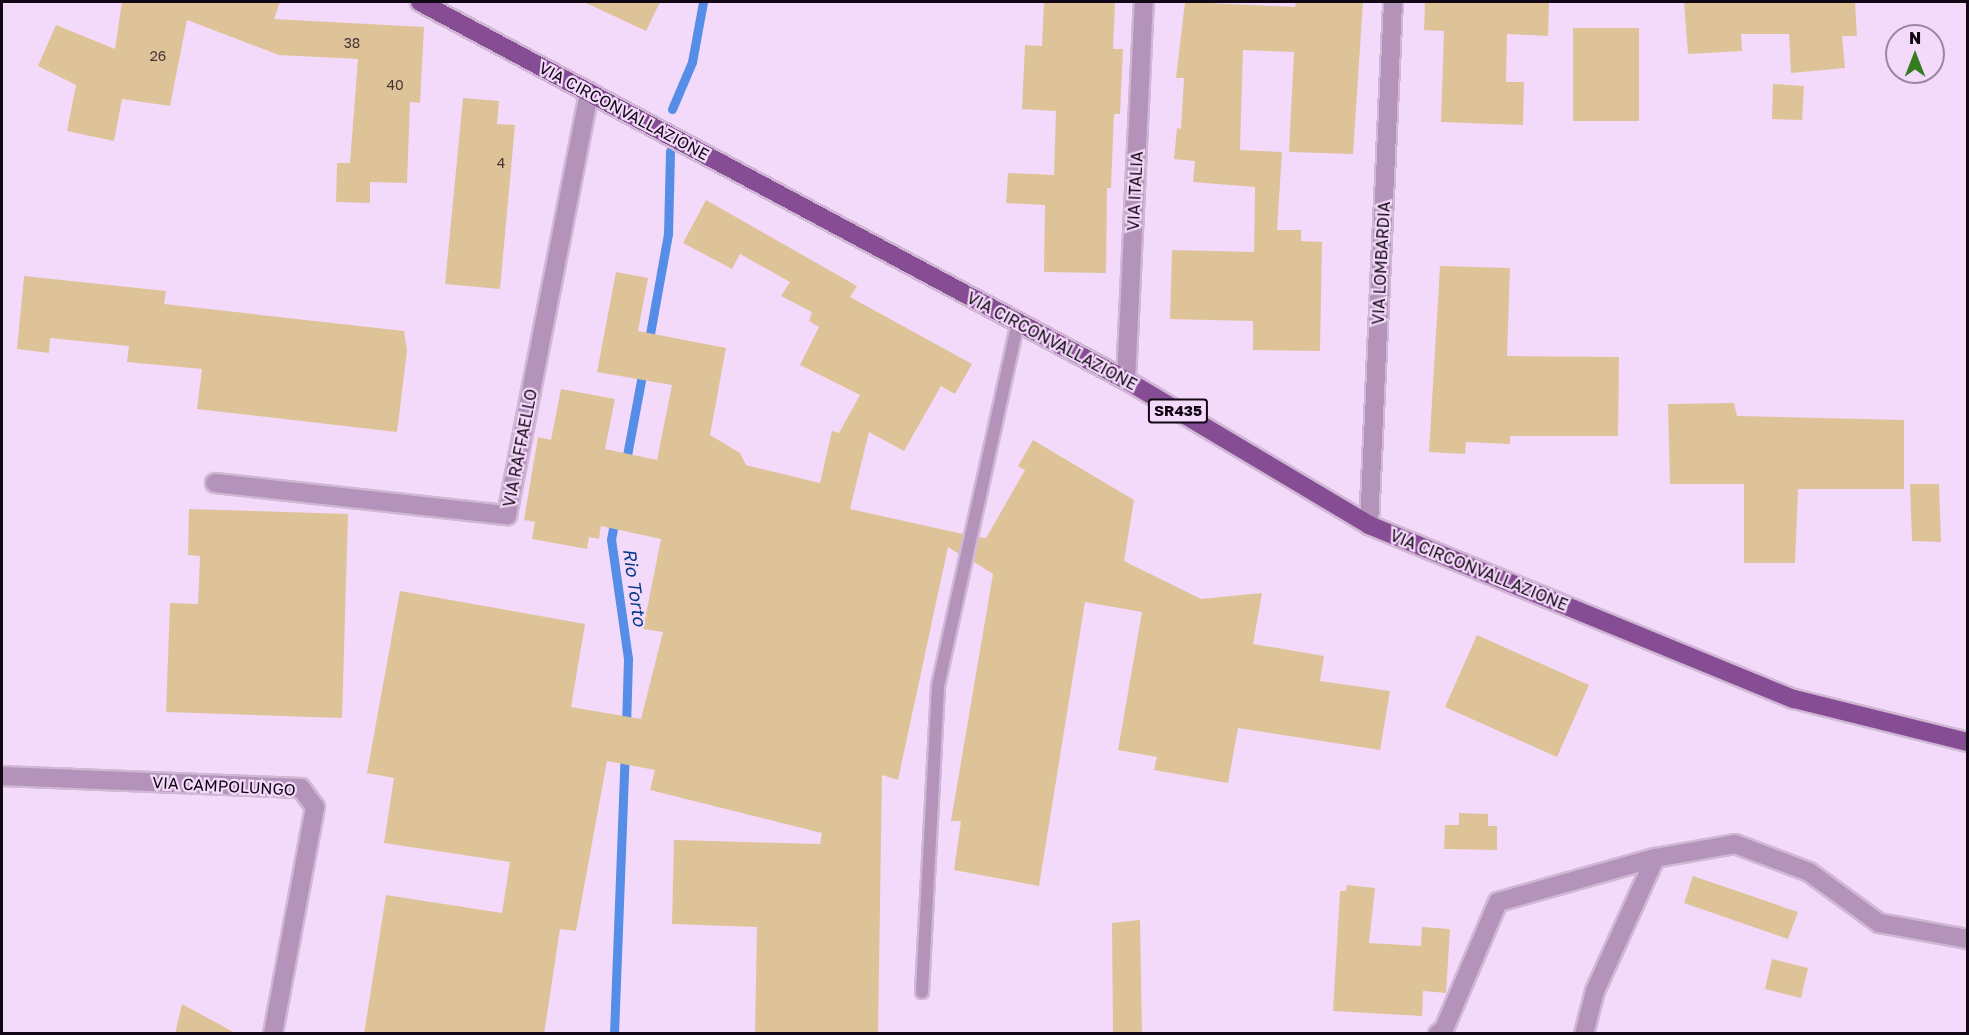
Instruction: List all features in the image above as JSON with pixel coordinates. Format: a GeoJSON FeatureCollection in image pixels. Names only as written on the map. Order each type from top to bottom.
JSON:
{"type":"FeatureCollection","features":[{"type":"Feature","properties":{"kind":"main road","name":"VIA CIRCONVALLAZIONE"},"geometry":{"type":"LineString","coordinates":[[420,2],[1126,380],[1369,525],[1794,699],[1968,742]]}},
{"type":"Feature","properties":{"kind":"street","name":"VIA ITALIA"},"geometry":{"type":"LineString","coordinates":[[1126,380],[1144,2]]}},
{"type":"Feature","properties":{"kind":"street","name":"VIA LOMBARDIA"},"geometry":{"type":"LineString","coordinates":[[1369,525],[1393,2]]}},
{"type":"Feature","properties":{"kind":"street","name":"VIA RAFFAELLO"},"geometry":{"type":"LineString","coordinates":[[215,483],[507,515],[589,92]]}},
{"type":"Feature","properties":{"kind":"street","name":"VIA CAMPOLUNGO"},"geometry":{"type":"LineString","coordinates":[[2,776],[301,788],[315,807],[273,1034]]}},
{"type":"Feature","properties":{"kind":"street"},"geometry":{"type":"LineString","coordinates":[[1438,1034],[1444,1029],[1498,902],[1655,858],[1735,844],[1809,872],[1879,923],[1968,939]]}},
{"type":"Feature","properties":{"kind":"street"},"geometry":{"type":"LineString","coordinates":[[1584,1034],[1595,991],[1655,858]]}},
{"type":"Feature","properties":{"kind":"lane"},"geometry":{"type":"LineString","coordinates":[[922,992],[938,686],[1018,323]]}},
{"type":"Feature","properties":{"kind":"building"},"geometry":{"type":"Polygon","coordinates":[[[122,2],[280,2],[274,19],[424,27],[420,103],[410,102],[407,183],[370,182],[370,203],[336,202],[337,163],[350,163],[358,59],[279,55],[187,20],[170,106],[122,99],[114,141],[67,131],[76,85],[38,66],[56,25],[115,49],[122,2]]]}},
{"type":"Feature","properties":{"kind":"building"},"geometry":{"type":"Polygon","coordinates":[[[584,2],[660,2],[646,31],[584,2]]]}},
{"type":"Feature","properties":{"kind":"building"},"geometry":{"type":"Polygon","coordinates":[[[1044,2],[1115,2],[1113,49],[1123,49],[1120,114],[1114,114],[1111,188],[1107,188],[1106,273],[1044,272],[1045,205],[1006,203],[1008,173],[1054,175],[1056,111],[1022,109],[1025,45],[1042,46],[1044,2]]]}},
{"type":"Feature","properties":{"kind":"building"},"geometry":{"type":"Polygon","coordinates":[[[1185,2],[1295,7],[1296,2],[1363,2],[1353,154],[1289,152],[1294,52],[1243,50],[1240,150],[1282,152],[1277,230],[1301,230],[1301,241],[1322,242],[1320,351],[1253,350],[1253,321],[1170,319],[1172,250],[1254,252],[1255,187],[1193,182],[1195,161],[1174,159],[1177,128],[1181,129],[1184,78],[1176,78],[1185,2]]]}},
{"type":"Feature","properties":{"kind":"building"},"geometry":{"type":"Polygon","coordinates":[[[1425,2],[1549,2],[1548,36],[1507,34],[1506,82],[1524,82],[1523,125],[1441,122],[1444,31],[1424,30],[1425,2]]]}},
{"type":"Feature","properties":{"kind":"building"},"geometry":{"type":"Polygon","coordinates":[[[1684,2],[1855,2],[1857,36],[1842,36],[1845,68],[1791,73],[1789,34],[1741,34],[1742,51],[1688,54],[1684,2]]]}},
{"type":"Feature","properties":{"kind":"building"},"geometry":{"type":"Polygon","coordinates":[[[1573,28],[1639,28],[1639,121],[1573,121],[1573,28]]]}},
{"type":"Feature","properties":{"kind":"building"},"geometry":{"type":"Polygon","coordinates":[[[1773,84],[1804,86],[1802,120],[1772,119],[1773,84]]]}},
{"type":"Feature","properties":{"kind":"building"},"geometry":{"type":"Polygon","coordinates":[[[463,98],[499,101],[497,124],[515,125],[500,289],[445,284],[463,98]]]}},
{"type":"Feature","properties":{"kind":"building"},"geometry":{"type":"Polygon","coordinates":[[[706,200],[857,286],[850,297],[972,364],[955,394],[941,386],[904,451],[869,432],[850,509],[963,534],[959,554],[948,547],[898,780],[882,775],[878,1034],[755,1034],[757,927],[672,924],[674,840],[820,844],[822,833],[650,790],[655,770],[607,761],[576,931],[560,929],[544,1034],[364,1034],[386,895],[502,913],[510,862],[384,843],[394,778],[367,773],[400,591],[585,624],[571,707],[641,719],[663,632],[643,629],[661,539],[601,526],[599,539],[589,537],[587,549],[532,539],[535,522],[524,520],[538,437],[551,440],[561,389],[615,399],[605,449],[657,460],[672,385],[597,372],[616,272],[648,278],[638,331],[726,348],[710,435],[740,453],[746,465],[820,483],[832,431],[839,433],[860,395],[800,365],[819,327],[809,321],[812,312],[781,296],[790,282],[740,254],[732,269],[683,243],[706,200]]]}},
{"type":"Feature","properties":{"kind":"building"},"geometry":{"type":"Polygon","coordinates":[[[1440,266],[1510,268],[1507,356],[1619,357],[1618,436],[1510,436],[1510,444],[1466,442],[1465,454],[1429,452],[1440,266]]]}},
{"type":"Feature","properties":{"kind":"building"},"geometry":{"type":"Polygon","coordinates":[[[24,276],[166,291],[164,304],[404,331],[407,351],[397,432],[197,409],[202,369],[127,362],[129,346],[50,338],[49,353],[17,349],[24,276]]]}},
{"type":"Feature","properties":{"kind":"building"},"geometry":{"type":"Polygon","coordinates":[[[1734,403],[1737,416],[1904,420],[1904,489],[1798,489],[1795,563],[1744,563],[1744,484],[1670,484],[1668,404],[1734,403]]]}},
{"type":"Feature","properties":{"kind":"building"},"geometry":{"type":"Polygon","coordinates":[[[1033,440],[1134,500],[1124,561],[1201,599],[1262,593],[1253,644],[1324,656],[1320,681],[1390,691],[1380,750],[1238,728],[1228,783],[1154,770],[1157,757],[1118,750],[1142,612],[1085,602],[1039,886],[954,870],[961,821],[951,821],[993,574],[974,562],[979,537],[986,538],[1025,470],[1018,466],[1033,440]]]}},
{"type":"Feature","properties":{"kind":"building"},"geometry":{"type":"Polygon","coordinates":[[[1910,484],[1939,484],[1941,542],[1912,541],[1910,484]]]}},
{"type":"Feature","properties":{"kind":"building"},"geometry":{"type":"Polygon","coordinates":[[[189,509],[348,514],[342,718],[166,712],[170,603],[198,604],[200,556],[188,555],[189,509]]]}},
{"type":"Feature","properties":{"kind":"building"},"geometry":{"type":"Polygon","coordinates":[[[1477,635],[1589,685],[1557,757],[1445,707],[1477,635]]]}},
{"type":"Feature","properties":{"kind":"building"},"geometry":{"type":"Polygon","coordinates":[[[1459,813],[1488,814],[1488,826],[1497,826],[1497,850],[1444,849],[1445,825],[1459,825],[1459,813]]]}},
{"type":"Feature","properties":{"kind":"building"},"geometry":{"type":"Polygon","coordinates":[[[1693,876],[1798,912],[1788,939],[1684,903],[1693,876]]]}},
{"type":"Feature","properties":{"kind":"building"},"geometry":{"type":"Polygon","coordinates":[[[1347,885],[1375,888],[1369,943],[1421,946],[1422,927],[1450,929],[1446,993],[1423,991],[1422,1016],[1333,1011],[1340,891],[1346,891],[1347,885]]]}},
{"type":"Feature","properties":{"kind":"building"},"geometry":{"type":"Polygon","coordinates":[[[1140,920],[1142,1034],[1113,1034],[1112,923],[1140,920]]]}},
{"type":"Feature","properties":{"kind":"building"},"geometry":{"type":"Polygon","coordinates":[[[1772,959],[1808,968],[1801,998],[1765,989],[1772,959]]]}},
{"type":"Feature","properties":{"kind":"building"},"geometry":{"type":"Polygon","coordinates":[[[182,1004],[237,1034],[175,1034],[182,1004]]]}},
{"type":"Feature","properties":{"kind":"waterway"},"geometry":{"type":"LineString","coordinates":[[672,109],[692,62],[703,2]]}},
{"type":"Feature","properties":{"kind":"waterway","name":"Rio Torto"},"geometry":{"type":"LineString","coordinates":[[648,345],[668,234],[670,151]]}},
{"type":"Feature","properties":{"kind":"waterway","name":"Rio Torto"},"geometry":{"type":"LineString","coordinates":[[625,466],[643,370]]}},
{"type":"Feature","properties":{"kind":"waterway","name":"Rio Torto"},"geometry":{"type":"LineString","coordinates":[[615,517],[611,539],[628,659],[626,727]]}},
{"type":"Feature","properties":{"kind":"waterway","name":"Rio Torto"},"geometry":{"type":"LineString","coordinates":[[614,1034],[625,753]]}}]}
